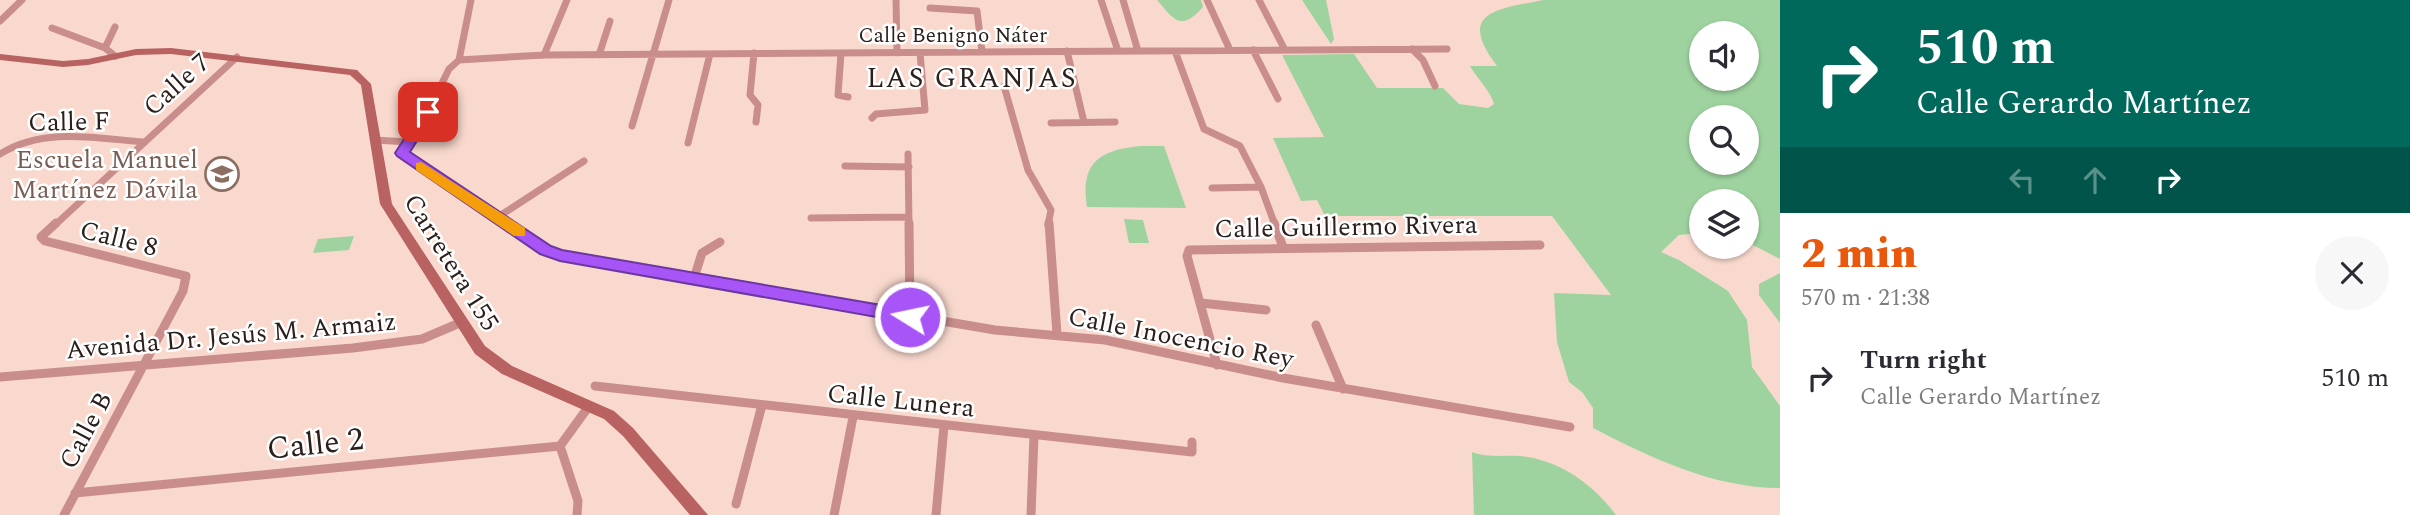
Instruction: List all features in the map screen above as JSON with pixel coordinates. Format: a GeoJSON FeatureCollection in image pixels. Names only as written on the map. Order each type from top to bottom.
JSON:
{"type":"FeatureCollection","features":[{"type":"Feature","properties":{"kind":"street"},"geometry":{"type":"LineString","coordinates":[[0,21],[22,0]]}},
{"type":"Feature","properties":{"kind":"street"},"geometry":{"type":"LineString","coordinates":[[375,140],[408,142],[428,112],[449,69],[459,60],[471,0]]}},
{"type":"Feature","properties":{"kind":"street"},"geometry":{"type":"LineString","coordinates":[[544,55],[567,0]]}},
{"type":"Feature","properties":{"kind":"street"},"geometry":{"type":"LineString","coordinates":[[632,127],[668,0]]}},
{"type":"Feature","properties":{"kind":"street"},"geometry":{"type":"LineString","coordinates":[[896,0],[897,53]]}},
{"type":"Feature","properties":{"kind":"street"},"geometry":{"type":"LineString","coordinates":[[1101,0],[1118,51]]}},
{"type":"Feature","properties":{"kind":"street"},"geometry":{"type":"LineString","coordinates":[[1123,0],[1138,51]]}},
{"type":"Feature","properties":{"kind":"street"},"geometry":{"type":"LineString","coordinates":[[1207,0],[1230,50]]}},
{"type":"Feature","properties":{"kind":"street"},"geometry":{"type":"LineString","coordinates":[[1259,0],[1285,50]]}},
{"type":"Feature","properties":{"kind":"street"},"geometry":{"type":"LineString","coordinates":[[930,8],[977,11],[982,52]]}},
{"type":"Feature","properties":{"kind":"street"},"geometry":{"type":"LineString","coordinates":[[599,55],[610,21]]}},
{"type":"Feature","properties":{"kind":"street"},"geometry":{"type":"LineString","coordinates":[[52,27],[110,52],[115,27]]}},
{"type":"Feature","properties":{"kind":"street"},"geometry":{"type":"LineString","coordinates":[[1412,49],[1423,60],[1435,86]]}},
{"type":"Feature","properties":{"kind":"street","name":"Calle Benigno Náter"},"geometry":{"type":"LineString","coordinates":[[459,60],[544,55],[1447,49]]}},
{"type":"Feature","properties":{"kind":"street"},"geometry":{"type":"LineString","coordinates":[[1253,50],[1278,99]]}},
{"type":"Feature","properties":{"kind":"street","name":"Carretera 155"},"geometry":{"type":"LineString","coordinates":[[0,57],[63,64],[110,52],[171,51],[353,72],[366,84],[386,204],[480,350],[494,362],[609,415],[628,432],[700,515]]}},
{"type":"Feature","properties":{"kind":"street"},"geometry":{"type":"LineString","coordinates":[[1067,51],[1084,122]]}},
{"type":"Feature","properties":{"kind":"street"},"geometry":{"type":"LineString","coordinates":[[1175,51],[1204,129],[1240,146],[1261,187],[1283,247]]}},
{"type":"Feature","properties":{"kind":"street"},"geometry":{"type":"LineString","coordinates":[[841,53],[838,94],[848,97]]}},
{"type":"Feature","properties":{"kind":"street"},"geometry":{"type":"LineString","coordinates":[[872,118],[876,114],[918,113],[925,110],[920,53]]}},
{"type":"Feature","properties":{"kind":"street"},"geometry":{"type":"LineString","coordinates":[[688,143],[710,54]]}},
{"type":"Feature","properties":{"kind":"street"},"geometry":{"type":"LineString","coordinates":[[754,54],[750,95],[758,106],[756,122]]}},
{"type":"Feature","properties":{"kind":"street","name":"Calle 7"},"geometry":{"type":"LineString","coordinates":[[142,142],[237,57]]}},
{"type":"Feature","properties":{"kind":"street"},"geometry":{"type":"LineString","coordinates":[[1004,86],[1028,170],[1051,209],[1047,232],[1057,334]]}},
{"type":"Feature","properties":{"kind":"street"},"geometry":{"type":"LineString","coordinates":[[1051,123],[1115,122]]}},
{"type":"Feature","properties":{"kind":"street","name":"Calle F"},"geometry":{"type":"LineString","coordinates":[[0,154],[25,139],[87,138],[142,142]]}},
{"type":"Feature","properties":{"kind":"street","name":"Calle 8"},"geometry":{"type":"LineString","coordinates":[[142,142],[41,237],[45,241],[186,276],[183,291],[144,365]]}},
{"type":"Feature","properties":{"kind":"street","name":"Calle Inocencio Rey"},"geometry":{"type":"LineString","coordinates":[[408,142],[402,153],[467,200],[545,250],[560,256],[910,317],[995,330],[1105,340],[1217,365],[1570,427]]}},
{"type":"Feature","properties":{"kind":"street"},"geometry":{"type":"LineString","coordinates":[[908,154],[910,317]]}},
{"type":"Feature","properties":{"kind":"street"},"geometry":{"type":"LineString","coordinates":[[498,218],[584,161]]}},
{"type":"Feature","properties":{"kind":"street"},"geometry":{"type":"LineString","coordinates":[[845,166],[909,167]]}},
{"type":"Feature","properties":{"kind":"street"},"geometry":{"type":"LineString","coordinates":[[1212,189],[1261,187]]}},
{"type":"Feature","properties":{"kind":"street"},"geometry":{"type":"LineString","coordinates":[[811,218],[909,217]]}},
{"type":"Feature","properties":{"kind":"street"},"geometry":{"type":"LineString","coordinates":[[694,278],[702,253],[720,242]]}},
{"type":"Feature","properties":{"kind":"street","name":"Calle Guillermo Rivera"},"geometry":{"type":"LineString","coordinates":[[1217,365],[1186,256],[1189,250],[1540,245]]}},
{"type":"Feature","properties":{"kind":"street"},"geometry":{"type":"LineString","coordinates":[[1201,303],[1266,310]]}},
{"type":"Feature","properties":{"kind":"street","name":"Avenida Dr. Jesús M. Armaiz"},"geometry":{"type":"LineString","coordinates":[[0,377],[408,341],[422,339],[463,322]]}},
{"type":"Feature","properties":{"kind":"street"},"geometry":{"type":"LineString","coordinates":[[1316,325],[1343,388]]}},
{"type":"Feature","properties":{"kind":"street","name":"Calle B"},"geometry":{"type":"LineString","coordinates":[[64,515],[144,365]]}},
{"type":"Feature","properties":{"kind":"street","name":"Calle Lunera"},"geometry":{"type":"LineString","coordinates":[[595,386],[853,417],[1192,452],[1192,442]]}},
{"type":"Feature","properties":{"kind":"street"},"geometry":{"type":"LineString","coordinates":[[736,504],[762,405]]}},
{"type":"Feature","properties":{"kind":"street"},"geometry":{"type":"LineString","coordinates":[[577,515],[578,501],[560,446],[589,406]]}},
{"type":"Feature","properties":{"kind":"street"},"geometry":{"type":"LineString","coordinates":[[834,515],[853,417]]}},
{"type":"Feature","properties":{"kind":"street"},"geometry":{"type":"LineString","coordinates":[[936,515],[944,426]]}},
{"type":"Feature","properties":{"kind":"street"},"geometry":{"type":"LineString","coordinates":[[1031,515],[1034,435]]}},
{"type":"Feature","properties":{"kind":"street","name":"Calle 2"},"geometry":{"type":"LineString","coordinates":[[75,493],[560,446]]}},
{"type":"Feature","properties":{"kind":"green space"},"geometry":{"type":"Polygon","coordinates":[[[1157,0],[1201,0],[1203,7],[1183,21],[1173,18],[1157,0]]]}},
{"type":"Feature","properties":{"kind":"green space"},"geometry":{"type":"Polygon","coordinates":[[[1302,0],[1326,0],[1334,39],[1331,44],[1302,0]]]}},
{"type":"Feature","properties":{"kind":"green space"},"geometry":{"type":"Polygon","coordinates":[[[1543,0],[1780,0],[1780,259],[1759,248],[1759,189],[1689,189],[1689,234],[1679,235],[1661,252],[1679,260],[1728,291],[1747,320],[1752,367],[1780,406],[1780,488],[1755,487],[1707,477],[1660,460],[1593,428],[1593,408],[1582,392],[1569,382],[1557,342],[1554,293],[1611,295],[1552,216],[1325,216],[1317,200],[1301,201],[1273,138],[1324,137],[1282,55],[1354,54],[1377,88],[1443,88],[1459,104],[1488,108],[1494,104],[1492,99],[1470,66],[1497,66],[1485,48],[1480,34],[1481,23],[1498,10],[1543,0]]]}},
{"type":"Feature","properties":{"kind":"green space"},"geometry":{"type":"Polygon","coordinates":[[[1140,146],[1164,146],[1186,208],[1087,207],[1087,179],[1096,162],[1113,151],[1140,146]]]}},
{"type":"Feature","properties":{"kind":"green space"},"geometry":{"type":"Polygon","coordinates":[[[1124,219],[1143,220],[1149,243],[1129,243],[1124,219]]]}},
{"type":"Feature","properties":{"kind":"green space"},"geometry":{"type":"Polygon","coordinates":[[[354,236],[349,250],[313,253],[318,239],[354,236]]]}},
{"type":"Feature","properties":{"kind":"green space"},"geometry":{"type":"Polygon","coordinates":[[[1780,273],[1780,323],[1759,295],[1759,284],[1780,273]]]}},
{"type":"Feature","properties":{"kind":"green space"},"geometry":{"type":"Polygon","coordinates":[[[1472,452],[1490,456],[1535,458],[1562,468],[1597,493],[1616,515],[1474,515],[1472,452]]]}},
{"type":"Feature","properties":{"kind":"slow traffic"},"geometry":{"type":"LineString","coordinates":[[421,166],[467,200],[519,232]]}},
{"type":"Feature","properties":{"kind":"place","name":"Escuela Manuel Martínez Dávila"},"geometry":{"type":"Point","coordinates":[222,174]}},
{"type":"Feature","properties":{"kind":"district","name":"LAS GRANJAS"},"geometry":{"type":"Point","coordinates":[972,77]}},
{"type":"Feature","properties":{"kind":"route"},"geometry":{"type":"LineString","coordinates":[[428,112],[402,153],[467,200],[545,250],[560,256],[670,273],[910,317]]}}]}
